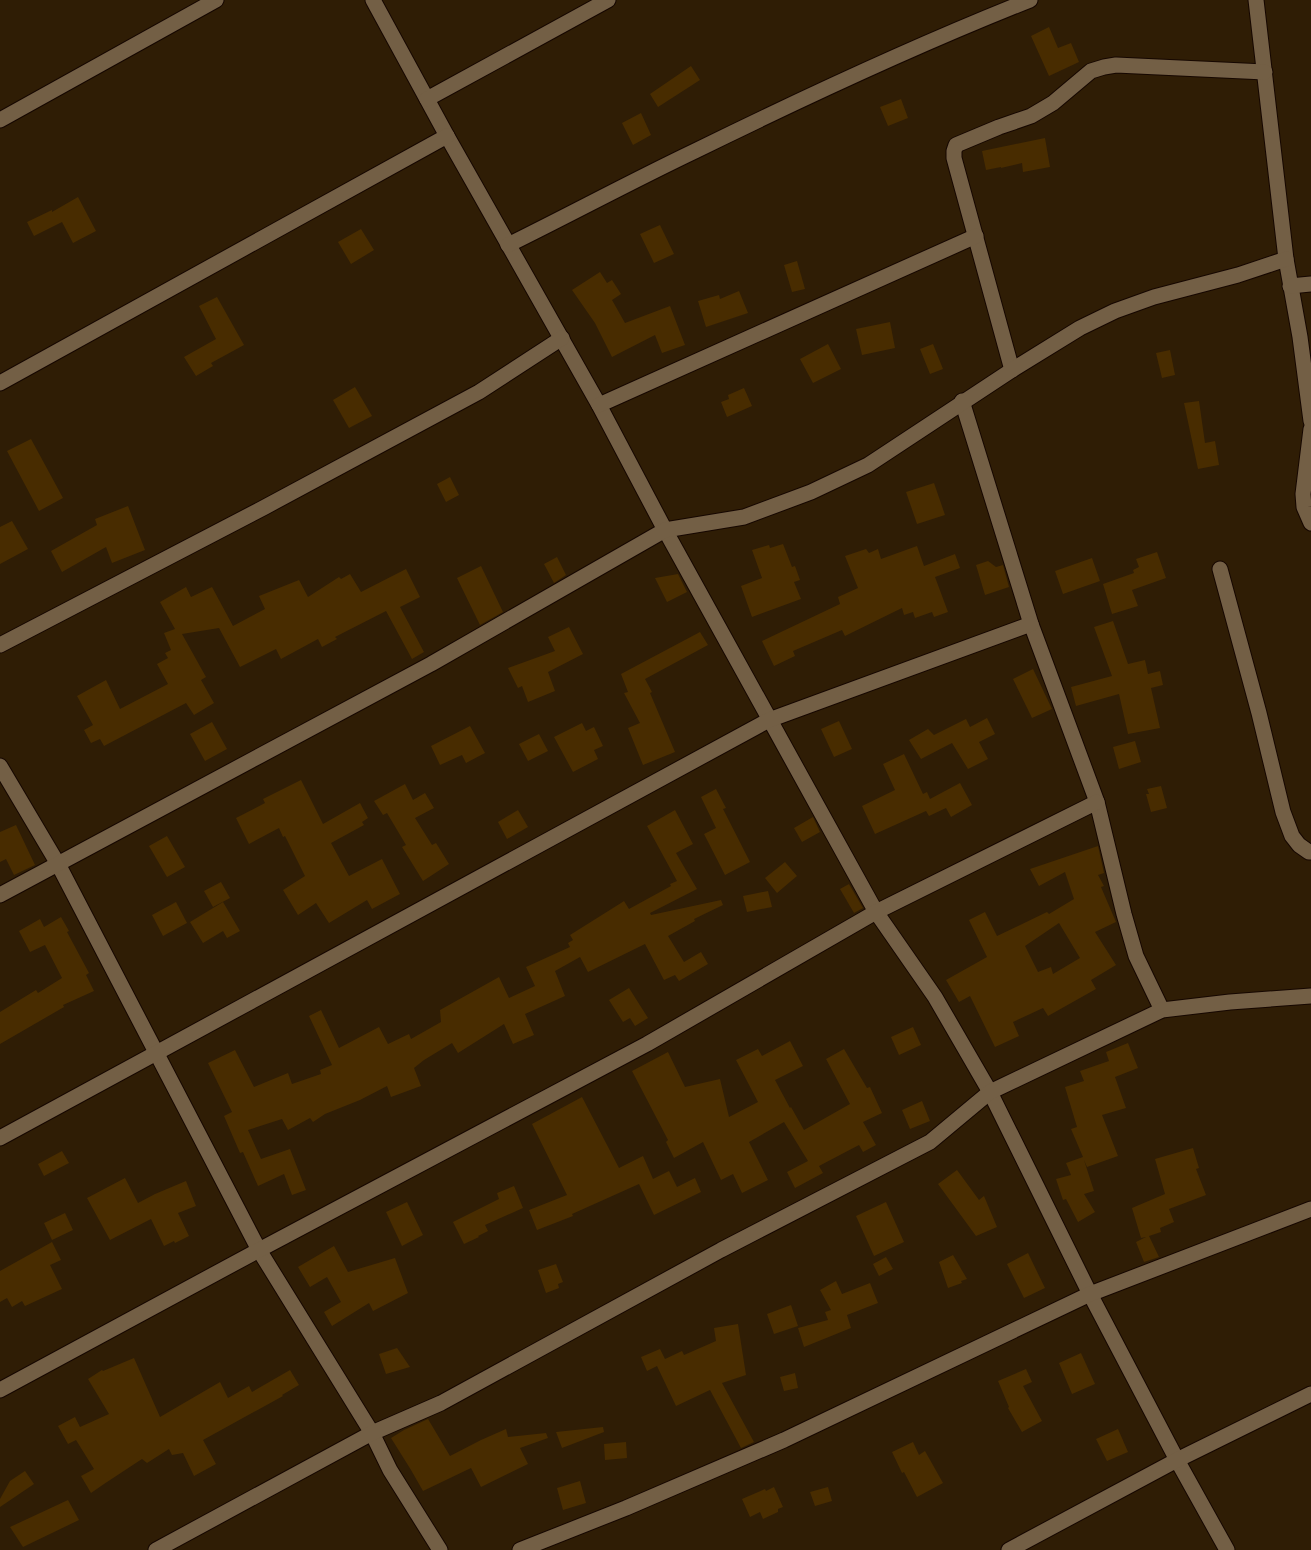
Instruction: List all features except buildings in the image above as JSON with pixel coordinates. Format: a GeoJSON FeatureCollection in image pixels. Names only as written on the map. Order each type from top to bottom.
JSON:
{"type":"FeatureCollection","features":[{"type":"Feature","properties":{"kind":"street"},"geometry":{"type":"LineString","coordinates":[[0,120],[216,0]]}},
{"type":"Feature","properties":{"kind":"street"},"geometry":{"type":"LineString","coordinates":[[372,0],[562,338],[665,531],[876,912],[935,997],[990,1092],[1090,1294],[1227,1550]]}},
{"type":"Feature","properties":{"kind":"street"},"geometry":{"type":"LineString","coordinates":[[427,99],[585,6],[608,0]]}},
{"type":"Feature","properties":{"kind":"street"},"geometry":{"type":"LineString","coordinates":[[508,245],[793,104],[1030,0]]}},
{"type":"Feature","properties":{"kind":"street"},"geometry":{"type":"LineString","coordinates":[[1256,0],[1286,259],[1311,421]]}},
{"type":"Feature","properties":{"kind":"street"},"geometry":{"type":"LineString","coordinates":[[1012,370],[954,158],[956,145],[1031,116],[1053,103],[1090,71],[1104,67],[1116,65],[1265,72]]}},
{"type":"Feature","properties":{"kind":"street"},"geometry":{"type":"LineString","coordinates":[[0,383],[447,136]]}},
{"type":"Feature","properties":{"kind":"street"},"geometry":{"type":"LineString","coordinates":[[599,405],[976,236]]}},
{"type":"Feature","properties":{"kind":"street"},"geometry":{"type":"LineString","coordinates":[[0,896],[431,664],[665,531],[744,517],[811,492],[868,465],[963,401],[1080,328],[1115,311],[1154,297],[1286,259]]}},
{"type":"Feature","properties":{"kind":"street"},"geometry":{"type":"LineString","coordinates":[[1290,286],[1311,284]]}},
{"type":"Feature","properties":{"kind":"street"},"geometry":{"type":"LineString","coordinates":[[0,645],[479,392],[562,338]]}},
{"type":"Feature","properties":{"kind":"street"},"geometry":{"type":"LineString","coordinates":[[963,401],[1031,624],[1096,802],[1136,956],[1162,1010]]}},
{"type":"Feature","properties":{"kind":"street"},"geometry":{"type":"LineString","coordinates":[[1311,429],[1303,494],[1304,507],[1311,523]]}},
{"type":"Feature","properties":{"kind":"street"},"geometry":{"type":"LineString","coordinates":[[1220,570],[1283,812],[1292,836],[1299,845],[1311,852]]}},
{"type":"Feature","properties":{"kind":"street"},"geometry":{"type":"LineString","coordinates":[[0,1138],[769,720],[1031,624]]}},
{"type":"Feature","properties":{"kind":"street"},"geometry":{"type":"LineString","coordinates":[[0,766],[58,864],[259,1250],[372,1433],[390,1470],[440,1550]]}},
{"type":"Feature","properties":{"kind":"street"},"geometry":{"type":"LineString","coordinates":[[0,1390],[647,1044],[876,912],[1096,802]]}},
{"type":"Feature","properties":{"kind":"street"},"geometry":{"type":"LineString","coordinates":[[156,1550],[372,1433],[441,1403],[721,1250],[930,1142],[990,1092],[1162,1010],[1311,996]]}},
{"type":"Feature","properties":{"kind":"street"},"geometry":{"type":"LineString","coordinates":[[520,1550],[626,1508],[784,1440],[1090,1294],[1311,1209]]}},
{"type":"Feature","properties":{"kind":"street"},"geometry":{"type":"LineString","coordinates":[[1009,1550],[1177,1460],[1311,1395]]}}]}
